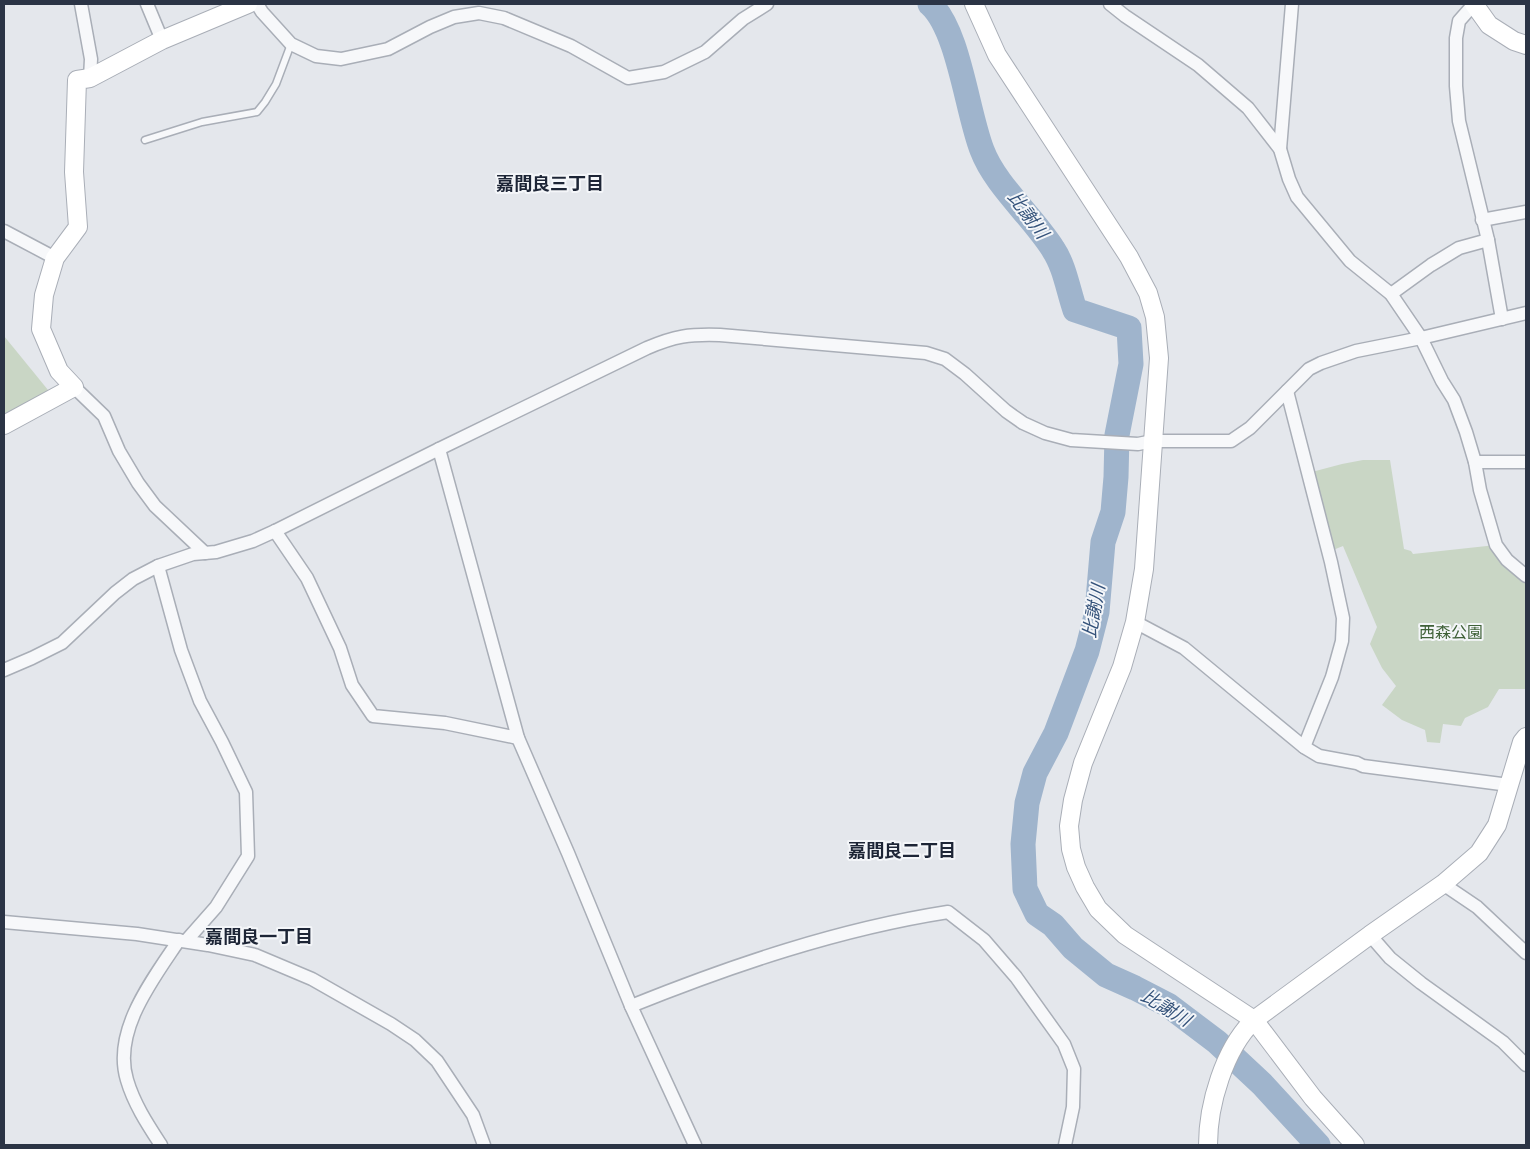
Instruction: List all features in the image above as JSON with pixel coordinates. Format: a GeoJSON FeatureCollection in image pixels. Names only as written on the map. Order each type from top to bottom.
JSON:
{"type":"FeatureCollection","features":[{"type":"Feature","properties":{"kind":"street"},"geometry":{"type":"LineString","coordinates":[[81,4],[92,59],[90,78]]}},
{"type":"Feature","properties":{"kind":"street"},"geometry":{"type":"LineString","coordinates":[[147,4],[162,40]]}},
{"type":"Feature","properties":{"kind":"street"},"geometry":{"type":"LineString","coordinates":[[205,553],[155,506],[138,483],[119,451],[104,416],[59,370],[41,329],[44,295],[55,258],[78,227],[74,172],[77,80],[90,78],[162,40],[248,4]]}},
{"type":"Feature","properties":{"kind":"street"},"geometry":{"type":"LineString","coordinates":[[256,4],[291,44],[316,56],[341,59],[388,48],[430,27],[465,14],[485,14],[504,18],[571,46],[628,78],[664,72],[705,52],[743,19],[767,4]]}},
{"type":"Feature","properties":{"kind":"street"},"geometry":{"type":"LineString","coordinates":[[974,4],[997,55],[1129,258],[1148,293],[1155,317],[1159,358],[1145,443],[1144,569],[1135,622],[1122,667],[1084,763],[1073,800],[1069,826],[1071,849],[1076,867],[1098,909],[1125,935],[1248,1026],[1355,1145]]}},
{"type":"Feature","properties":{"kind":"street"},"geometry":{"type":"LineString","coordinates":[[1110,4],[1198,65],[1248,108],[1280,149],[1289,179],[1297,197],[1350,261],[1391,294],[1421,338],[1442,381],[1454,400],[1475,462],[1480,490],[1496,545],[1507,560],[1526,576]]}},
{"type":"Feature","properties":{"kind":"street"},"geometry":{"type":"LineString","coordinates":[[1280,149],[1292,4]]}},
{"type":"Feature","properties":{"kind":"street"},"geometry":{"type":"LineString","coordinates":[[1502,320],[1488,240],[1459,121],[1456,86],[1456,38],[1459,21],[1474,4],[1489,26],[1526,46]]}},
{"type":"Feature","properties":{"kind":"street"},"geometry":{"type":"LineString","coordinates":[[1482,220],[1526,212]]}},
{"type":"Feature","properties":{"kind":"street"},"geometry":{"type":"LineString","coordinates":[[4,231],[55,258]]}},
{"type":"Feature","properties":{"kind":"street"},"geometry":{"type":"LineString","coordinates":[[1391,294],[1431,264],[1459,248],[1488,240]]}},
{"type":"Feature","properties":{"kind":"street"},"geometry":{"type":"LineString","coordinates":[[4,670],[62,643],[133,578],[158,566],[193,554],[216,552],[275,532],[439,449],[666,340],[693,334],[720,334],[926,353],[945,360],[966,374],[1006,411],[1023,423],[1045,433],[1070,440],[1145,443],[1231,441],[1250,428],[1309,369],[1334,357],[1526,313]]}},
{"type":"Feature","properties":{"kind":"street"},"geometry":{"type":"LineString","coordinates":[[4,425],[74,387]]}},
{"type":"Feature","properties":{"kind":"street"},"geometry":{"type":"LineString","coordinates":[[1287,391],[1331,562],[1343,618],[1342,641],[1332,677],[1304,747]]}},
{"type":"Feature","properties":{"kind":"street"},"geometry":{"type":"LineString","coordinates":[[439,449],[518,738],[568,852],[631,1006],[695,1145]]}},
{"type":"Feature","properties":{"kind":"street"},"geometry":{"type":"LineString","coordinates":[[1475,462],[1526,462]]}},
{"type":"Feature","properties":{"kind":"street"},"geometry":{"type":"LineString","coordinates":[[275,532],[307,578],[340,648],[352,685],[373,716],[445,723],[518,738]]}},
{"type":"Feature","properties":{"kind":"street"},"geometry":{"type":"LineString","coordinates":[[158,566],[181,650],[200,701],[246,792],[248,856],[216,907],[182,941],[143,995],[125,1042],[124,1061],[126,1079],[135,1101],[161,1145]]}},
{"type":"Feature","properties":{"kind":"street"},"geometry":{"type":"LineString","coordinates":[[1135,622],[1184,648],[1304,747],[1319,756],[1358,763],[1363,766],[1509,785]]}},
{"type":"Feature","properties":{"kind":"street"},"geometry":{"type":"LineString","coordinates":[[1208,1145],[1208,1128],[1216,1093],[1227,1060],[1248,1026],[1370,935],[1443,884],[1480,853],[1497,825],[1522,742],[1526,737]]}},
{"type":"Feature","properties":{"kind":"street"},"geometry":{"type":"LineString","coordinates":[[1443,884],[1476,907],[1526,953]]}},
{"type":"Feature","properties":{"kind":"street"},"geometry":{"type":"LineString","coordinates":[[631,1006],[700,978],[835,936],[907,918],[948,912],[984,940],[1016,977],[1064,1044],[1074,1069],[1073,1107],[1065,1145]]}},
{"type":"Feature","properties":{"kind":"street"},"geometry":{"type":"LineString","coordinates":[[4,922],[137,934],[182,941],[255,955],[312,978],[391,1024],[415,1040],[437,1061],[473,1115],[484,1145]]}},
{"type":"Feature","properties":{"kind":"street"},"geometry":{"type":"LineString","coordinates":[[1370,935],[1390,958],[1503,1042],[1526,1065]]}},
{"type":"Feature","properties":{"kind":"lane"},"geometry":{"type":"LineString","coordinates":[[144,140],[202,122],[257,112],[276,84],[291,44]]}},
{"type":"Feature","properties":{"kind":"green space"},"geometry":{"type":"Polygon","coordinates":[[[4,336],[57,401],[4,425],[4,336]]]}},
{"type":"Feature","properties":{"kind":"green space","name":"西森公園"},"geometry":{"type":"Polygon","coordinates":[[[1363,460],[1390,460],[1404,549],[1411,551],[1413,554],[1496,545],[1526,576],[1526,689],[1499,689],[1488,707],[1465,718],[1461,726],[1443,724],[1440,743],[1427,742],[1425,730],[1402,720],[1382,705],[1396,686],[1382,668],[1370,644],[1377,627],[1343,546],[1328,552],[1308,473],[1363,460]]]}},
{"type":"Feature","properties":{"kind":"waterway","name":"比謝川"},"geometry":{"type":"LineString","coordinates":[[930,4],[940,16],[948,32],[961,72],[977,134],[988,163],[1005,188],[1053,249],[1063,271],[1075,310],[1129,328],[1131,364],[1117,435],[1113,512],[1103,542],[1097,612],[1087,651],[1056,733],[1035,773],[1027,803],[1023,844],[1025,889],[1037,914],[1053,925],[1073,948],[1106,975],[1168,1005],[1217,1042],[1262,1084],[1318,1145]]}},
{"type":"Feature","properties":{"kind":"district","name":"嘉間良三丁目"},"geometry":{"type":"Point","coordinates":[550,184]}},
{"type":"Feature","properties":{"kind":"district","name":"嘉間良二丁目"},"geometry":{"type":"Point","coordinates":[902,851]}},
{"type":"Feature","properties":{"kind":"district","name":"嘉間良一丁目"},"geometry":{"type":"Point","coordinates":[259,937]}}]}
